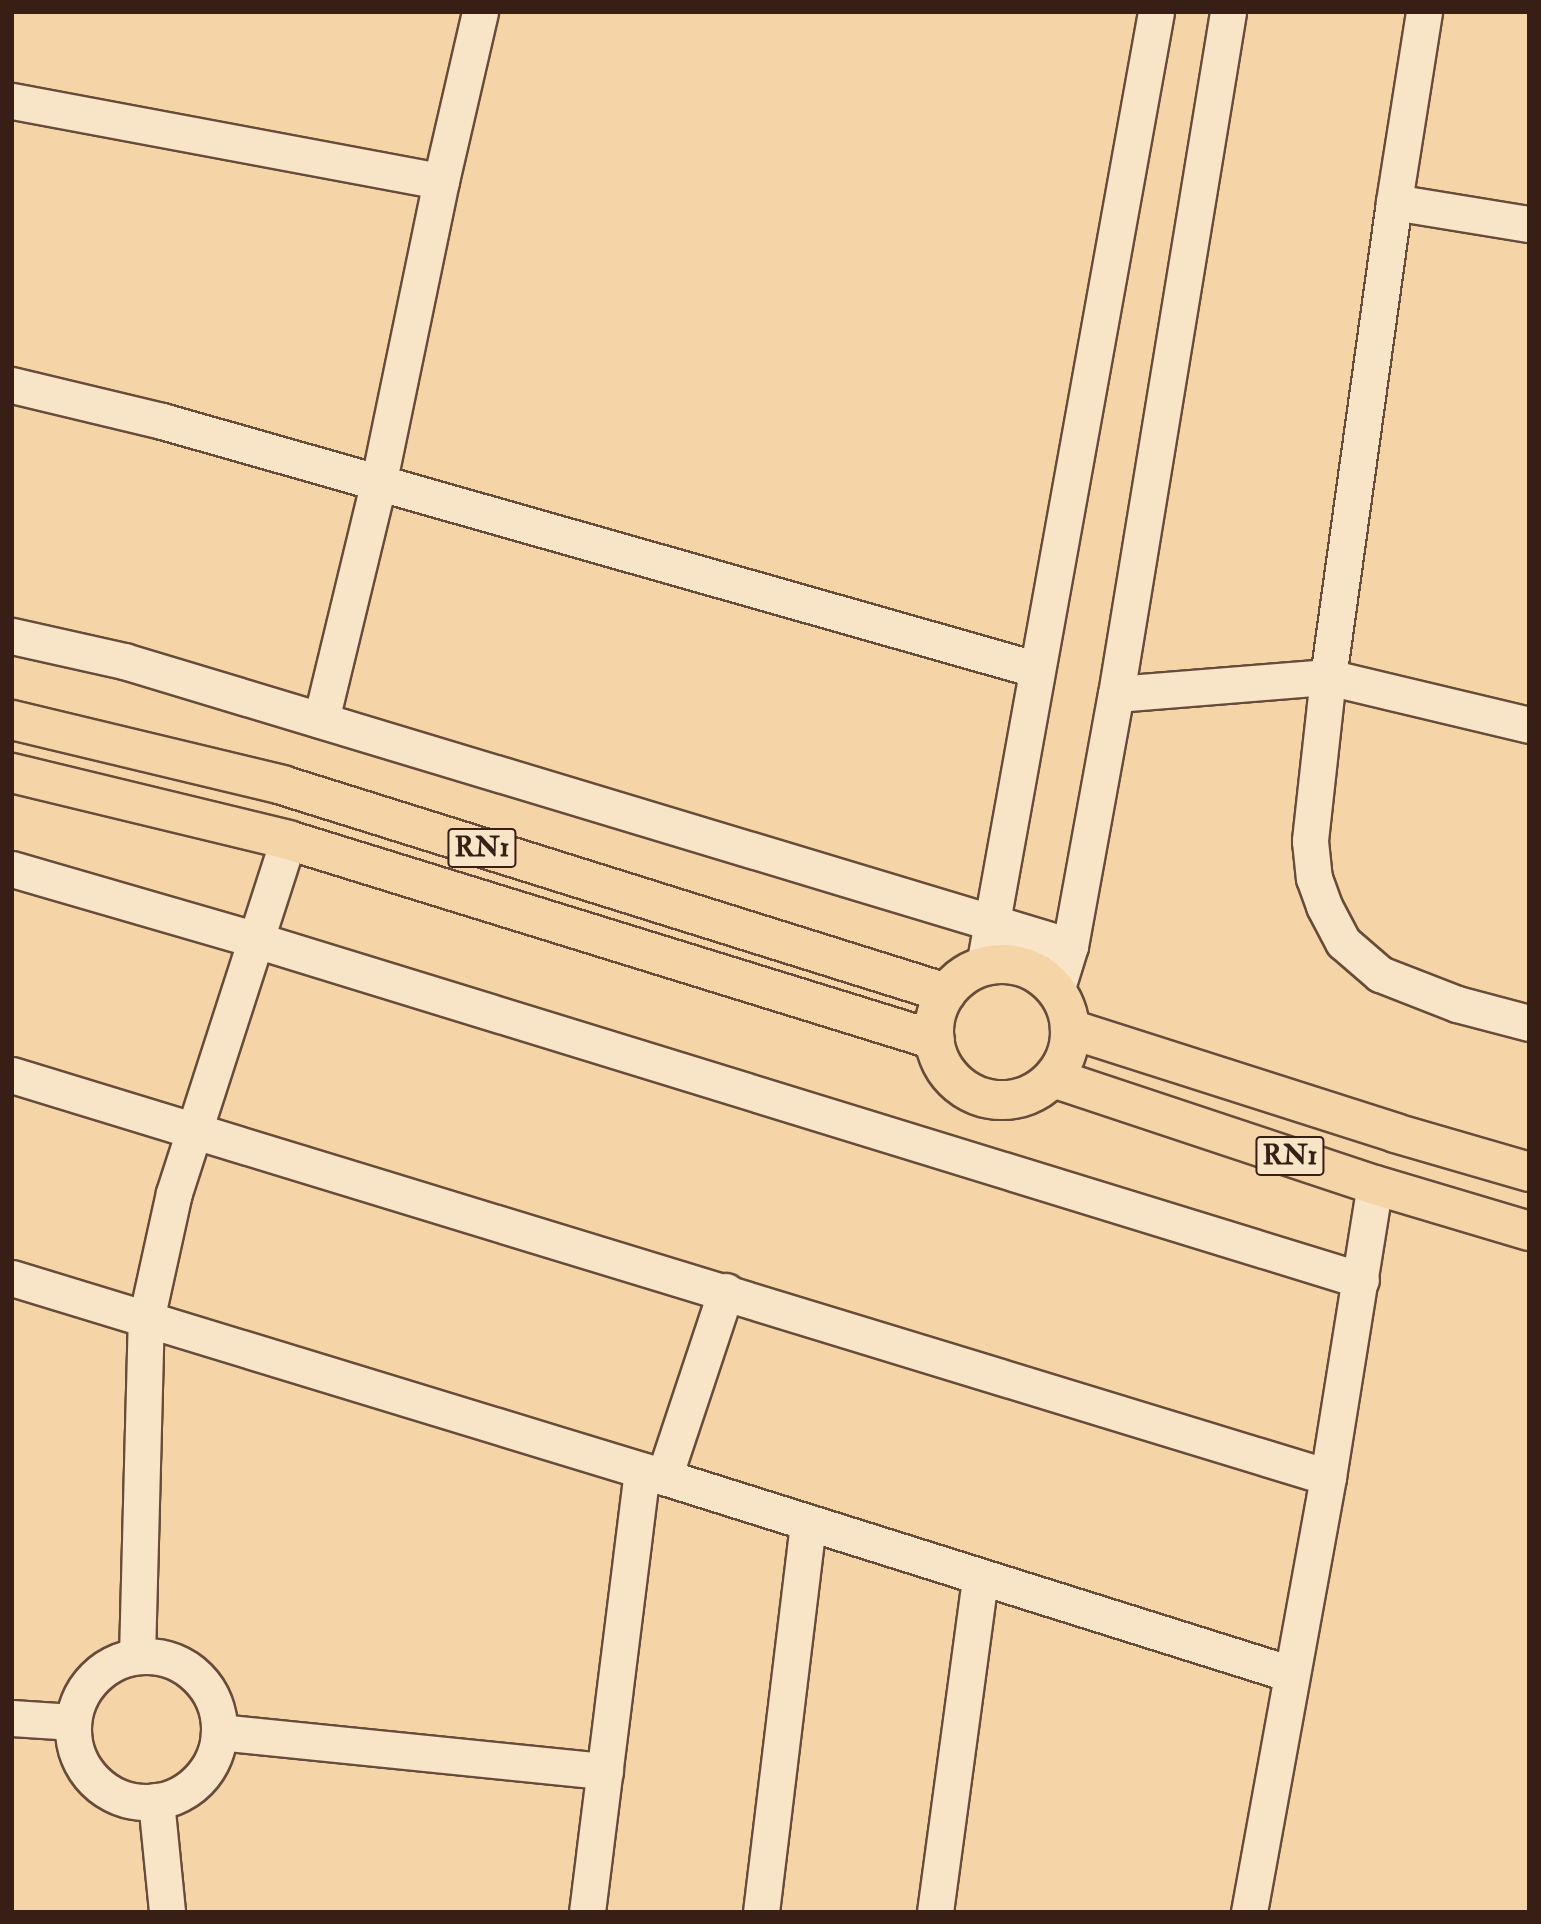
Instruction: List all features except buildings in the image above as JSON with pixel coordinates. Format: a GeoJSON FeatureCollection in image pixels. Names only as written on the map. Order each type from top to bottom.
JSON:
{"type":"FeatureCollection","features":[{"type":"Feature","properties":{"kind":"main road","name":"RN1"},"geometry":{"type":"LineString","coordinates":[[12,720],[282,785],[946,993]]}},
{"type":"Feature","properties":{"kind":"main road","name":"RN1"},"geometry":{"type":"LineString","coordinates":[[12,774],[288,840],[935,1040]]}},
{"type":"Feature","properties":{"kind":"main road"},"geometry":{"type":"LineString","coordinates":[[1012,962],[1045,976],[1066,1004],[1071,1039],[1059,1072],[1040,1091],[1015,1100],[990,1100],[966,1092],[948,1075],[936,1053],[934,1018],[949,986],[978,967],[984,966],[1012,962]]}},
{"type":"Feature","properties":{"kind":"main road","name":"RN1"},"geometry":{"type":"LineString","coordinates":[[1070,1029],[1382,1129],[1529,1172]]}},
{"type":"Feature","properties":{"kind":"main road","name":"RN1"},"geometry":{"type":"LineString","coordinates":[[1053,1078],[1375,1185],[1529,1231]]}},
{"type":"Feature","properties":{"kind":"street"},"geometry":{"type":"LineString","coordinates":[[321,720],[378,485],[441,181],[480,12]]}},
{"type":"Feature","properties":{"kind":"street"},"geometry":{"type":"LineString","coordinates":[[984,966],[1035,670],[1156,12]]}},
{"type":"Feature","properties":{"kind":"street"},"geometry":{"type":"LineString","coordinates":[[1056,991],[1070,946],[1116,694],[1228,12]]}},
{"type":"Feature","properties":{"kind":"street"},"geometry":{"type":"LineString","coordinates":[[1424,12],[1394,202],[1328,677],[1310,842],[1314,878],[1324,906],[1343,942],[1380,974],[1410,988],[1457,1004],[1529,1023]]}},
{"type":"Feature","properties":{"kind":"street"},"geometry":{"type":"LineString","coordinates":[[12,101],[441,181]]}},
{"type":"Feature","properties":{"kind":"street"},"geometry":{"type":"LineString","coordinates":[[1394,202],[1529,224]]}},
{"type":"Feature","properties":{"kind":"street"},"geometry":{"type":"LineString","coordinates":[[12,384],[162,421],[378,485],[1035,670]]}},
{"type":"Feature","properties":{"kind":"street"},"geometry":{"type":"LineString","coordinates":[[12,636],[124,661],[1070,946]]}},
{"type":"Feature","properties":{"kind":"street"},"geometry":{"type":"LineString","coordinates":[[1116,694],[1328,677],[1529,725]]}},
{"type":"Feature","properties":{"kind":"street"},"geometry":{"type":"LineString","coordinates":[[137,1656],[146,1320],[159,1252],[194,1130],[288,840]]}},
{"type":"Feature","properties":{"kind":"street"},"geometry":{"type":"LineString","coordinates":[[12,869],[256,940],[1361,1280]]}},
{"type":"Feature","properties":{"kind":"street"},"geometry":{"type":"LineString","coordinates":[[12,1075],[1328,1476]]}},
{"type":"Feature","properties":{"kind":"street"},"geometry":{"type":"LineString","coordinates":[[1249,1912],[1328,1476],[1375,1185]]}},
{"type":"Feature","properties":{"kind":"street"},"geometry":{"type":"LineString","coordinates":[[12,1278],[653,1474],[1291,1674]]}},
{"type":"Feature","properties":{"kind":"street"},"geometry":{"type":"LineString","coordinates":[[587,1912],[604,1771],[653,1474],[726,1291]]}},
{"type":"Feature","properties":{"kind":"street"},"geometry":{"type":"LineString","coordinates":[[761,1912],[808,1523]]}},
{"type":"Feature","properties":{"kind":"street"},"geometry":{"type":"LineString","coordinates":[[935,1912],[980,1577]]}},
{"type":"Feature","properties":{"kind":"street"},"geometry":{"type":"LineString","coordinates":[[137,1656],[162,1657],[186,1667],[204,1684],[216,1707],[219,1732],[214,1757],[201,1779],[180,1794],[156,1801],[130,1801],[106,1790],[87,1772],[75,1748],[73,1722],[79,1698],[93,1678],[113,1663],[137,1656]]}},
{"type":"Feature","properties":{"kind":"street"},"geometry":{"type":"LineString","coordinates":[[12,1718],[73,1722]]}},
{"type":"Feature","properties":{"kind":"street"},"geometry":{"type":"LineString","coordinates":[[219,1732],[604,1771]]}},
{"type":"Feature","properties":{"kind":"street"},"geometry":{"type":"LineString","coordinates":[[156,1801],[167,1912]]}}]}
